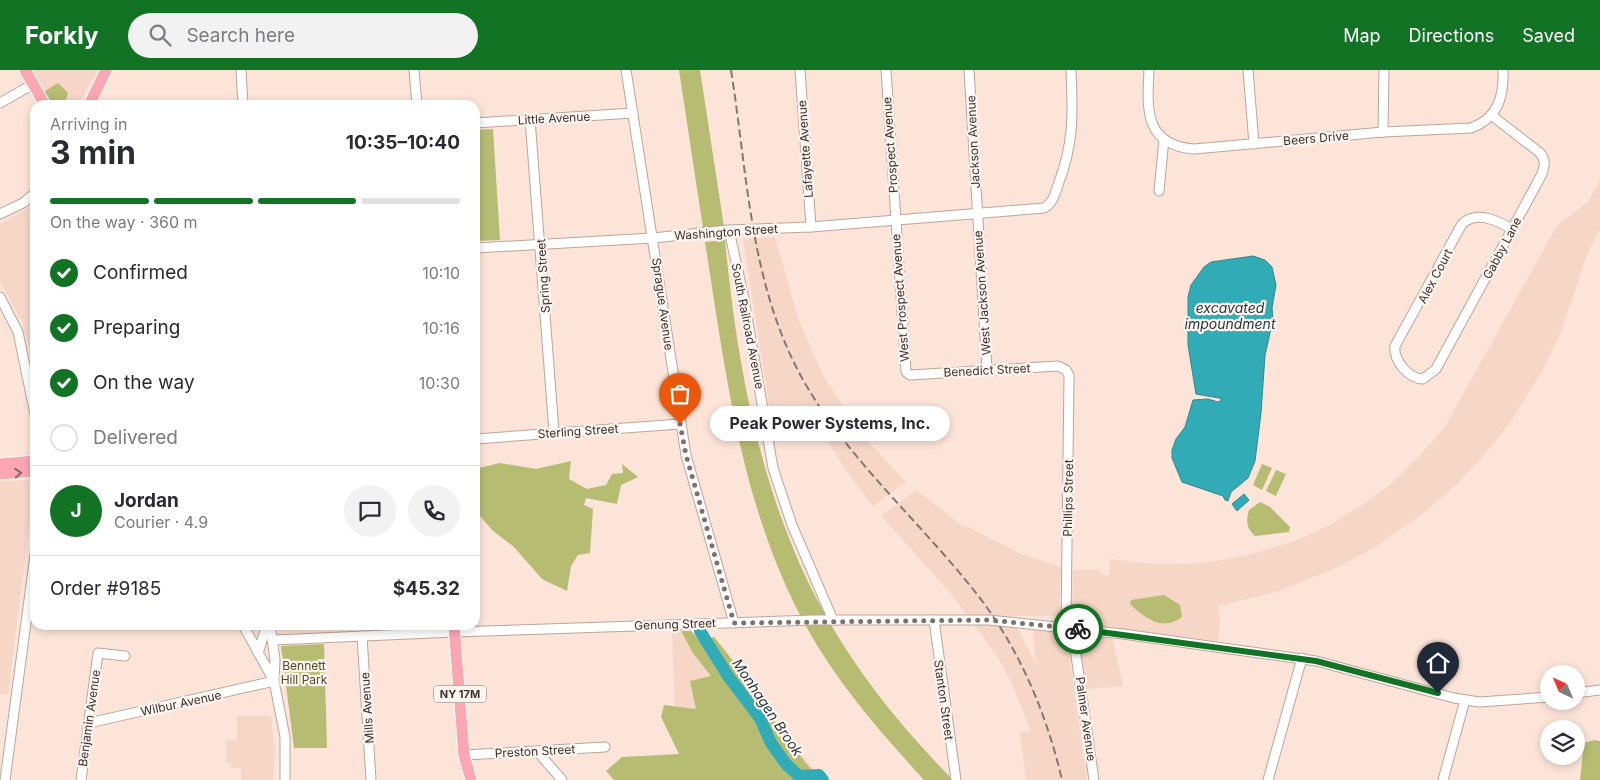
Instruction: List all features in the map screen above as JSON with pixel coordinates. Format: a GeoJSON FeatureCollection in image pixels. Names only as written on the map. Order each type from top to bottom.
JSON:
{"type":"FeatureCollection","features":[{"type":"Feature","properties":{"kind":"main road"},"geometry":{"type":"LineString","coordinates":[[25,70],[42,100]]}},
{"type":"Feature","properties":{"kind":"main road"},"geometry":{"type":"LineString","coordinates":[[91,100],[106,70]]}},
{"type":"Feature","properties":{"kind":"main road"},"geometry":{"type":"LineString","coordinates":[[0,464],[30,461]]}},
{"type":"Feature","properties":{"kind":"main road"},"geometry":{"type":"LineString","coordinates":[[0,474],[30,471]]}},
{"type":"Feature","properties":{"kind":"main road","name":"NY 17M"},"geometry":{"type":"LineString","coordinates":[[454,630],[464,756],[471,780]]}},
{"type":"Feature","properties":{"kind":"street"},"geometry":{"type":"LineString","coordinates":[[241,70],[243,100]]}},
{"type":"Feature","properties":{"kind":"street"},"geometry":{"type":"LineString","coordinates":[[414,70],[417,100]]}},
{"type":"Feature","properties":{"kind":"street","name":"Sprague Avenue"},"geometry":{"type":"LineString","coordinates":[[626,70],[686,455],[734,623]]}},
{"type":"Feature","properties":{"kind":"street","name":"Lafayette Avenue"},"geometry":{"type":"LineString","coordinates":[[800,70],[811,227]]}},
{"type":"Feature","properties":{"kind":"street","name":"Prospect Avenue"},"geometry":{"type":"LineString","coordinates":[[886,70],[895,220]]}},
{"type":"Feature","properties":{"kind":"street","name":"Jackson Avenue"},"geometry":{"type":"LineString","coordinates":[[969,70],[977,215]]}},
{"type":"Feature","properties":{"kind":"street"},"geometry":{"type":"LineString","coordinates":[[977,215],[1040,210],[1050,204],[1071,145],[1071,70]]}},
{"type":"Feature","properties":{"kind":"street"},"geometry":{"type":"LineString","coordinates":[[1149,70],[1148,112],[1153,125],[1164,139],[1159,191]]}},
{"type":"Feature","properties":{"kind":"street"},"geometry":{"type":"LineString","coordinates":[[1248,70],[1254,144]]}},
{"type":"Feature","properties":{"kind":"street"},"geometry":{"type":"LineString","coordinates":[[1383,132],[1384,70]]}},
{"type":"Feature","properties":{"kind":"street"},"geometry":{"type":"LineString","coordinates":[[1491,115],[1502,97],[1503,70]]}},
{"type":"Feature","properties":{"kind":"street"},"geometry":{"type":"LineString","coordinates":[[0,103],[28,87]]}},
{"type":"Feature","properties":{"kind":"street","name":"Little Avenue"},"geometry":{"type":"LineString","coordinates":[[480,123],[633,113]]}},
{"type":"Feature","properties":{"kind":"street","name":"Beers Drive"},"geometry":{"type":"LineString","coordinates":[[1164,139],[1179,147],[1194,149],[1383,132],[1471,128],[1483,123],[1491,115]]}},
{"type":"Feature","properties":{"kind":"street","name":"Gabby Lane"},"geometry":{"type":"LineString","coordinates":[[1409,374],[1423,379],[1433,373],[1542,174],[1544,159],[1539,152],[1491,115]]}},
{"type":"Feature","properties":{"kind":"street","name":"Spring Street"},"geometry":{"type":"LineString","coordinates":[[530,119],[554,432]]}},
{"type":"Feature","properties":{"kind":"street"},"geometry":{"type":"LineString","coordinates":[[0,214],[30,197]]}},
{"type":"Feature","properties":{"kind":"street","name":"Washington Street"},"geometry":{"type":"LineString","coordinates":[[480,248],[653,238],[730,230],[811,227],[977,215]]}},
{"type":"Feature","properties":{"kind":"street","name":"West Jackson Avenue"},"geometry":{"type":"LineString","coordinates":[[977,215],[987,370]]}},
{"type":"Feature","properties":{"kind":"street","name":"Alex Court"},"geometry":{"type":"LineString","coordinates":[[1409,374],[1397,359],[1395,346],[1462,224],[1470,219],[1488,218],[1512,228]]}},
{"type":"Feature","properties":{"kind":"street","name":"West Prospect Avenue"},"geometry":{"type":"LineString","coordinates":[[895,220],[905,367],[908,374]]}},
{"type":"Feature","properties":{"kind":"street","name":"South Railroad Avenue"},"geometry":{"type":"LineString","coordinates":[[730,230],[747,314],[773,468],[792,524],[833,620]]}},
{"type":"Feature","properties":{"kind":"street"},"geometry":{"type":"LineString","coordinates":[[0,297],[18,332],[30,390]]}},
{"type":"Feature","properties":{"kind":"street","name":"Benedict Street"},"geometry":{"type":"LineString","coordinates":[[908,374],[1058,366],[1066,370]]}},
{"type":"Feature","properties":{"kind":"street","name":"Phillips Street"},"geometry":{"type":"LineString","coordinates":[[1066,370],[1070,378],[1069,628]]}},
{"type":"Feature","properties":{"kind":"street","name":"Sterling Street"},"geometry":{"type":"LineString","coordinates":[[480,439],[680,424]]}},
{"type":"Feature","properties":{"kind":"street"},"geometry":{"type":"LineString","coordinates":[[5,780],[30,592]]}},
{"type":"Feature","properties":{"kind":"street","name":"Genung Street"},"geometry":{"type":"LineString","coordinates":[[480,628],[833,620],[989,620],[1069,628],[1302,658],[1466,700],[1488,702],[1540,698]]}},
{"type":"Feature","properties":{"kind":"street","name":"Stanton Street"},"geometry":{"type":"LineString","coordinates":[[934,620],[956,780]]}},
{"type":"Feature","properties":{"kind":"street","name":"Palmer Avenue"},"geometry":{"type":"LineString","coordinates":[[1069,628],[1094,780]]}},
{"type":"Feature","properties":{"kind":"street"},"geometry":{"type":"LineString","coordinates":[[245,630],[274,681]]}},
{"type":"Feature","properties":{"kind":"street"},"geometry":{"type":"LineString","coordinates":[[258,653],[267,630]]}},
{"type":"Feature","properties":{"kind":"street"},"geometry":{"type":"LineString","coordinates":[[271,630],[274,640],[274,681],[285,737],[285,780]]}},
{"type":"Feature","properties":{"kind":"street","name":"Genung Street"},"geometry":{"type":"LineString","coordinates":[[274,640],[362,636],[431,630]]}},
{"type":"Feature","properties":{"kind":"street","name":"Mills Avenue"},"geometry":{"type":"LineString","coordinates":[[362,636],[371,780]]}},
{"type":"Feature","properties":{"kind":"street","name":"Benjamin Avenue"},"geometry":{"type":"LineString","coordinates":[[81,780],[98,653],[125,656]]}},
{"type":"Feature","properties":{"kind":"street"},"geometry":{"type":"LineString","coordinates":[[1268,780],[1302,658]]}},
{"type":"Feature","properties":{"kind":"street","name":"Wilbur Avenue"},"geometry":{"type":"LineString","coordinates":[[88,723],[274,681]]}},
{"type":"Feature","properties":{"kind":"street"},"geometry":{"type":"LineString","coordinates":[[1585,692],[1600,690]]}},
{"type":"Feature","properties":{"kind":"street"},"geometry":{"type":"LineString","coordinates":[[1443,780],[1466,700]]}},
{"type":"Feature","properties":{"kind":"street","name":"Preston Street"},"geometry":{"type":"LineString","coordinates":[[464,756],[605,747]]}},
{"type":"Feature","properties":{"kind":"street"},"geometry":{"type":"LineString","coordinates":[[537,751],[562,780]]}},
{"type":"Feature","properties":{"kind":"street"},"geometry":{"type":"LineString","coordinates":[[464,756],[466,780]]}},
{"type":"Feature","properties":{"kind":"shaded area"},"geometry":{"type":"Polygon","coordinates":[[[33,70],[98,70],[81,100],[50,100],[33,70]]]}},
{"type":"Feature","properties":{"kind":"shaded area"},"geometry":{"type":"Polygon","coordinates":[[[1600,180],[1600,229],[1588,252],[1561,332],[1543,369],[1511,421],[1486,453],[1458,483],[1426,511],[1375,547],[1338,567],[1279,591],[1218,606],[1220,622],[1218,641],[1072,623],[1073,570],[1101,570],[1101,575],[1109,575],[1110,559],[1142,563],[1190,564],[1222,560],[1259,552],[1295,541],[1329,525],[1362,505],[1392,483],[1444,428],[1558,224],[1588,202],[1600,180]]]}},
{"type":"Feature","properties":{"kind":"shaded area"},"geometry":{"type":"Polygon","coordinates":[[[30,207],[30,351],[22,322],[0,281],[0,224],[30,207]]]}},
{"type":"Feature","properties":{"kind":"shaded area"},"geometry":{"type":"Polygon","coordinates":[[[775,237],[800,324],[823,375],[863,436],[906,482],[873,506],[848,473],[823,434],[774,437],[743,239],[775,237]]]}},
{"type":"Feature","properties":{"kind":"shaded area"},"geometry":{"type":"Polygon","coordinates":[[[30,480],[30,520],[8,694],[0,694],[0,481],[30,480]]]}},
{"type":"Feature","properties":{"kind":"shaded area"},"geometry":{"type":"Polygon","coordinates":[[[916,490],[964,527],[964,525],[1021,554],[1061,567],[1059,616],[1011,616],[1036,664],[1033,630],[1066,632],[1087,780],[1026,780],[1020,733],[1031,731],[1013,686],[998,657],[949,591],[881,516],[916,490]]]}},
{"type":"Feature","properties":{"kind":"shaded area"},"geometry":{"type":"Polygon","coordinates":[[[672,631],[691,631],[824,780],[742,780],[676,740],[672,631]]]}},
{"type":"Feature","properties":{"kind":"shaded area"},"geometry":{"type":"Polygon","coordinates":[[[1078,634],[1112,638],[1123,686],[1086,689],[1078,634]]]}},
{"type":"Feature","properties":{"kind":"shaded area"},"geometry":{"type":"Polygon","coordinates":[[[237,716],[271,716],[275,752],[273,780],[241,780],[241,768],[231,768],[231,763],[226,763],[226,740],[237,740],[237,716]]]}},
{"type":"Feature","properties":{"kind":"green space"},"geometry":{"type":"Polygon","coordinates":[[[679,70],[700,70],[724,227],[703,228],[679,70]]]}},
{"type":"Feature","properties":{"kind":"green space"},"geometry":{"type":"Polygon","coordinates":[[[58,83],[68,93],[66,100],[46,100],[42,93],[58,83]]]}},
{"type":"Feature","properties":{"kind":"green space"},"geometry":{"type":"Polygon","coordinates":[[[493,129],[500,240],[480,241],[480,130],[493,129]]]}},
{"type":"Feature","properties":{"kind":"green space"},"geometry":{"type":"Polygon","coordinates":[[[725,240],[737,337],[756,434],[785,528],[804,573],[839,639],[868,682],[901,723],[953,780],[924,780],[876,726],[846,688],[819,649],[785,583],[766,536],[751,488],[729,391],[705,242],[725,240]]]}},
{"type":"Feature","properties":{"kind":"green space"},"geometry":{"type":"Polygon","coordinates":[[[571,461],[569,479],[587,489],[606,485],[612,474],[623,473],[622,464],[638,477],[621,485],[617,504],[586,498],[584,505],[593,509],[590,553],[578,555],[571,566],[567,591],[542,579],[514,547],[492,530],[480,516],[480,468],[500,463],[536,469],[571,461]]]}},
{"type":"Feature","properties":{"kind":"green space"},"geometry":{"type":"Polygon","coordinates":[[[1262,464],[1272,468],[1262,490],[1253,485],[1262,464]]]}},
{"type":"Feature","properties":{"kind":"green space"},"geometry":{"type":"Polygon","coordinates":[[[1276,470],[1286,474],[1276,496],[1266,491],[1276,470]]]}},
{"type":"Feature","properties":{"kind":"green space"},"geometry":{"type":"Polygon","coordinates":[[[1260,502],[1270,507],[1290,527],[1289,532],[1255,536],[1252,533],[1247,524],[1249,510],[1260,502]]]}},
{"type":"Feature","properties":{"kind":"green space"},"geometry":{"type":"Polygon","coordinates":[[[1164,595],[1180,605],[1182,617],[1168,623],[1161,623],[1148,618],[1130,604],[1131,600],[1164,595]]]}},
{"type":"Feature","properties":{"kind":"green space"},"geometry":{"type":"Polygon","coordinates":[[[681,631],[691,631],[707,649],[706,640],[714,637],[792,746],[821,780],[614,780],[606,771],[622,757],[679,754],[661,717],[664,705],[696,709],[690,681],[711,676],[693,653],[681,631]]]}},
{"type":"Feature","properties":{"kind":"green space","name":"Bennett Hill Park"},"geometry":{"type":"Polygon","coordinates":[[[324,644],[327,748],[294,748],[281,646],[324,644]]]}},
{"type":"Feature","properties":{"kind":"green space"},"geometry":{"type":"Polygon","coordinates":[[[1594,740],[1600,741],[1600,780],[1580,780],[1582,765],[1585,765],[1585,743],[1594,740]]]}},
{"type":"Feature","properties":{"kind":"water","name":"excavated impoundment"},"geometry":{"type":"Polygon","coordinates":[[[1253,256],[1265,260],[1272,267],[1276,285],[1272,308],[1273,320],[1265,355],[1255,461],[1248,478],[1231,492],[1228,501],[1223,496],[1182,482],[1172,458],[1172,450],[1176,439],[1185,427],[1193,400],[1208,399],[1218,402],[1222,400],[1196,394],[1188,345],[1188,297],[1191,285],[1204,267],[1211,262],[1253,256]]]}},
{"type":"Feature","properties":{"kind":"water"},"geometry":{"type":"Polygon","coordinates":[[[1244,494],[1249,500],[1237,511],[1232,504],[1244,494]]]}},
{"type":"Feature","properties":{"kind":"waterway","name":"Monhagen Brook"},"geometry":{"type":"LineString","coordinates":[[700,631],[728,676],[760,718],[771,743],[786,764],[799,776],[819,775],[823,780]]}},
{"type":"Feature","properties":{"kind":"railway"},"geometry":{"type":"LineString","coordinates":[[731,70],[754,232],[773,310],[787,348],[806,385],[843,440],[972,588],[1003,632],[1028,679],[1038,703],[1048,729],[1062,780]]}},
{"type":"Feature","properties":{"kind":"way so far"},"geometry":{"type":"LineString","coordinates":[[680,424],[686,455],[734,623],[813,620],[989,620],[1078,629]]}},
{"type":"Feature","properties":{"kind":"place","name":"Peak Power Systems, Inc."},"geometry":{"type":"Point","coordinates":[680,424]}},
{"type":"Feature","properties":{"kind":"route"},"geometry":{"type":"LineString","coordinates":[[1078,629],[1276,654],[1316,661],[1438,693]]}}]}
